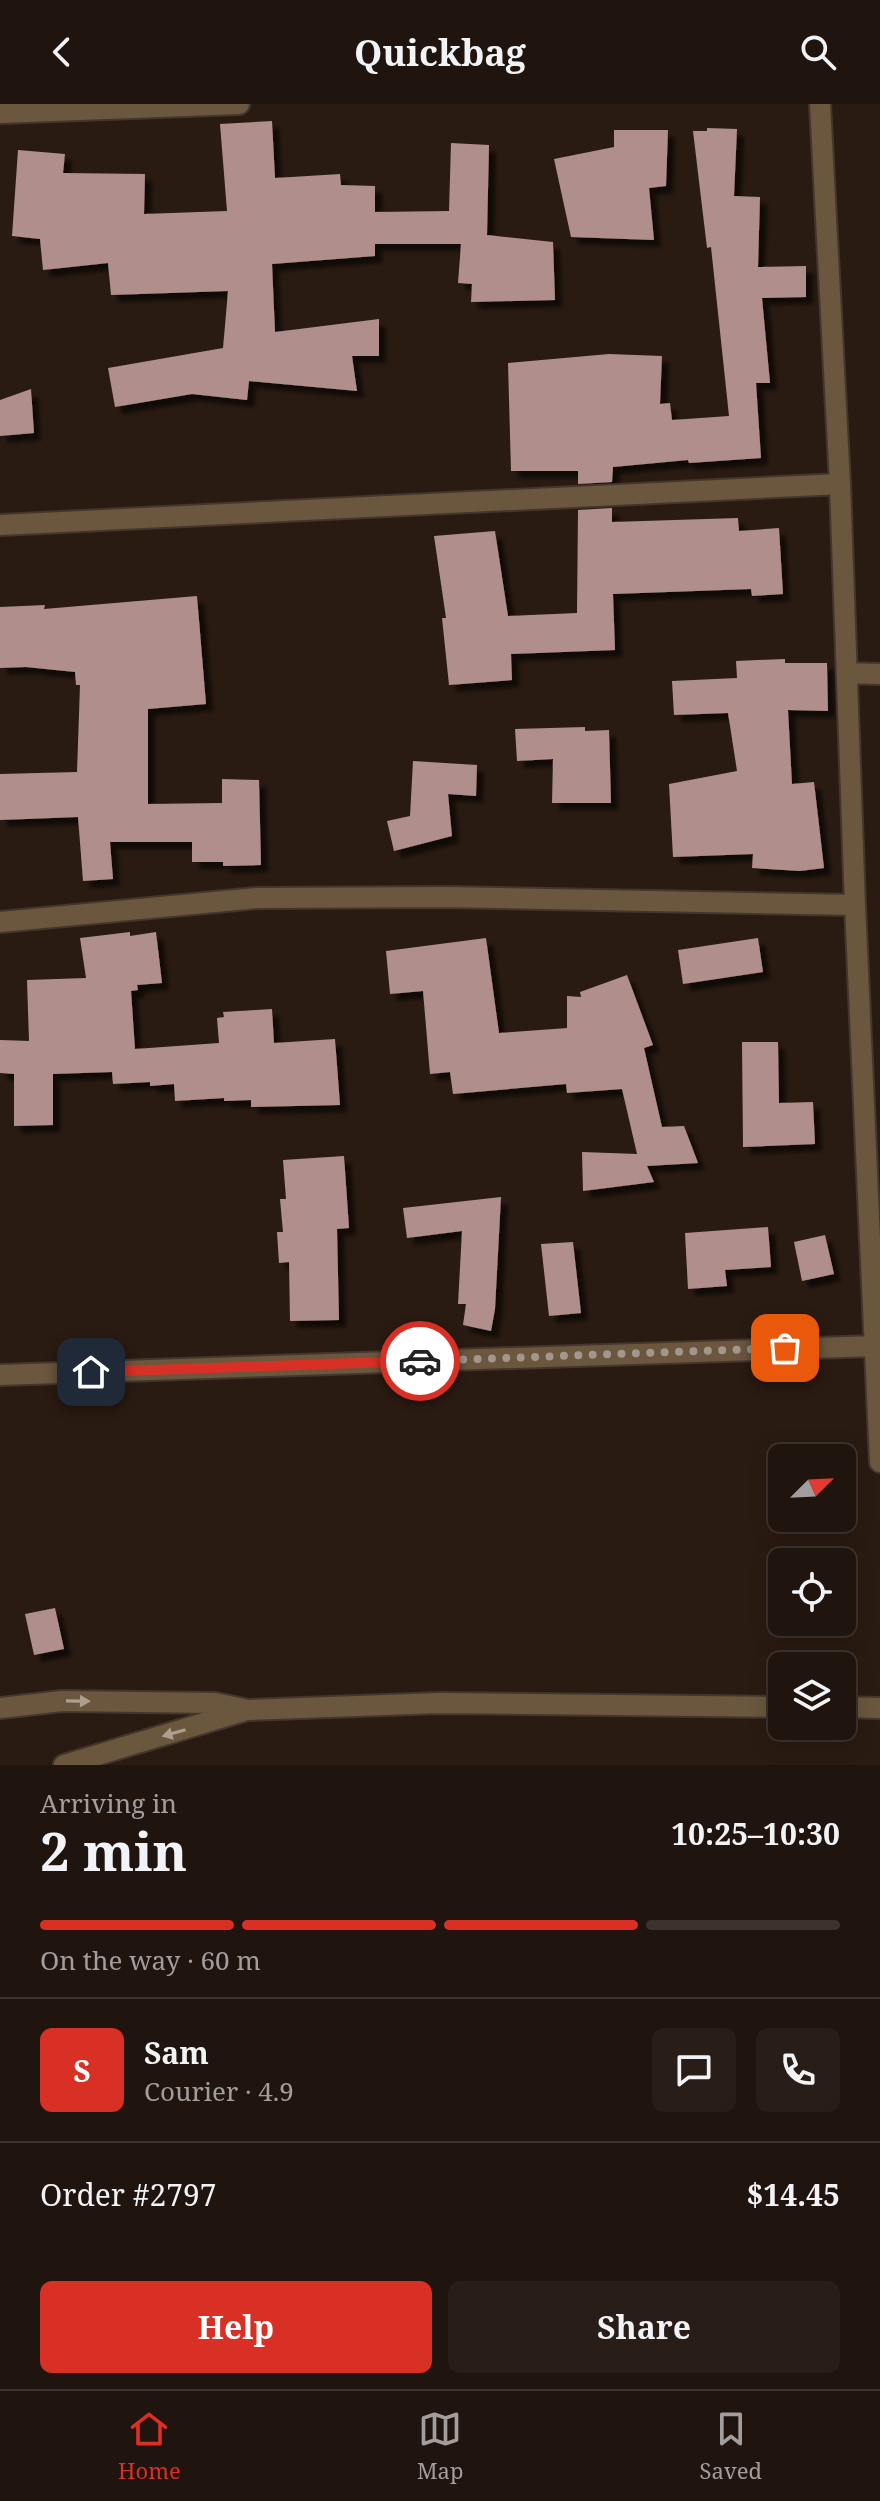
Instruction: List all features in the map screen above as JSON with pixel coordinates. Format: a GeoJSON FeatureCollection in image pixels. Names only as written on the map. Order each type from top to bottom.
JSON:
{"type":"FeatureCollection","features":[{"type":"Feature","properties":{"kind":"street"},"geometry":{"type":"LineString","coordinates":[[0,113],[239,104]]}},
{"type":"Feature","properties":{"kind":"street"},"geometry":{"type":"LineString","coordinates":[[820,104],[840,484],[880,1462]]}},
{"type":"Feature","properties":{"kind":"street"},"geometry":{"type":"LineString","coordinates":[[0,525],[840,484]]}},
{"type":"Feature","properties":{"kind":"street"},"geometry":{"type":"LineString","coordinates":[[847,673],[880,674]]}},
{"type":"Feature","properties":{"kind":"street"},"geometry":{"type":"LineString","coordinates":[[0,922],[257,898],[447,897],[855,905]]}},
{"type":"Feature","properties":{"kind":"street"},"geometry":{"type":"LineString","coordinates":[[0,1375],[874,1346]]}},
{"type":"Feature","properties":{"kind":"street"},"geometry":{"type":"LineString","coordinates":[[0,1708],[62,1701],[215,1703],[248,1710],[440,1703],[768,1707]]}},
{"type":"Feature","properties":{"kind":"street"},"geometry":{"type":"LineString","coordinates":[[856,1707],[880,1708]]}},
{"type":"Feature","properties":{"kind":"street"},"geometry":{"type":"LineString","coordinates":[[64,1765],[248,1710]]}},
{"type":"Feature","properties":{"kind":"building"},"geometry":{"type":"Polygon","coordinates":[[[272,121],[275,178],[340,174],[341,185],[375,186],[375,212],[449,211],[451,143],[489,145],[487,235],[553,242],[555,300],[471,302],[472,284],[458,283],[461,244],[375,244],[375,256],[272,264],[275,332],[379,319],[379,356],[352,356],[357,391],[249,381],[247,400],[192,394],[115,407],[108,368],[223,348],[228,291],[111,295],[108,263],[43,270],[40,239],[12,236],[18,150],[65,154],[63,173],[145,174],[144,214],[227,211],[220,124],[272,121]]]}},
{"type":"Feature","properties":{"kind":"building"},"geometry":{"type":"Polygon","coordinates":[[[707,128],[737,129],[734,196],[760,197],[758,267],[806,266],[806,297],[762,298],[770,383],[756,383],[761,458],[689,463],[688,460],[613,467],[612,482],[578,484],[578,471],[511,471],[508,363],[609,354],[662,356],[660,404],[670,403],[672,420],[729,416],[711,247],[707,248],[693,131],[707,131],[707,128]]]}},
{"type":"Feature","properties":{"kind":"building"},"geometry":{"type":"Polygon","coordinates":[[[614,130],[668,130],[666,186],[649,188],[654,240],[571,237],[554,159],[614,147],[614,130]]]}},
{"type":"Feature","properties":{"kind":"building"},"geometry":{"type":"Polygon","coordinates":[[[31,389],[34,433],[0,436],[0,400],[31,389]]]}},
{"type":"Feature","properties":{"kind":"building"},"geometry":{"type":"Polygon","coordinates":[[[612,508],[612,522],[738,518],[739,531],[779,528],[783,594],[752,596],[751,589],[613,594],[615,650],[511,654],[512,680],[449,685],[442,618],[446,618],[434,536],[495,531],[508,616],[577,613],[578,510],[612,508]]]}},
{"type":"Feature","properties":{"kind":"building"},"geometry":{"type":"Polygon","coordinates":[[[197,596],[206,704],[148,709],[148,804],[222,803],[222,779],[259,780],[261,865],[223,866],[223,862],[192,862],[192,842],[110,842],[113,879],[83,881],[78,817],[0,820],[0,774],[77,772],[80,685],[76,685],[75,672],[0,668],[0,607],[45,605],[44,609],[197,596]]]}},
{"type":"Feature","properties":{"kind":"building"},"geometry":{"type":"Polygon","coordinates":[[[785,659],[785,663],[827,663],[828,711],[788,710],[792,784],[814,782],[824,868],[800,871],[752,868],[753,854],[673,857],[669,784],[737,771],[728,713],[674,715],[672,681],[737,678],[736,661],[785,659]]]}},
{"type":"Feature","properties":{"kind":"building"},"geometry":{"type":"Polygon","coordinates":[[[585,727],[585,731],[609,730],[611,803],[552,803],[553,759],[517,761],[515,729],[585,727]]]}},
{"type":"Feature","properties":{"kind":"building"},"geometry":{"type":"Polygon","coordinates":[[[413,761],[477,765],[476,796],[448,794],[452,836],[394,851],[387,821],[410,816],[413,761]]]}},
{"type":"Feature","properties":{"kind":"building"},"geometry":{"type":"Polygon","coordinates":[[[130,932],[130,936],[156,932],[162,983],[137,985],[138,990],[131,991],[135,1049],[219,1043],[217,1018],[224,1017],[223,1012],[272,1009],[274,1043],[335,1039],[340,1105],[251,1107],[251,1100],[224,1101],[224,1098],[175,1101],[174,1084],[113,1084],[112,1072],[53,1074],[53,1125],[14,1126],[14,1074],[0,1073],[0,1040],[29,1041],[27,980],[86,978],[80,938],[130,932]]]}},
{"type":"Feature","properties":{"kind":"building"},"geometry":{"type":"Polygon","coordinates":[[[486,938],[499,1033],[567,1028],[567,996],[581,997],[580,992],[627,975],[653,1045],[644,1048],[662,1127],[684,1126],[698,1163],[647,1166],[654,1182],[583,1191],[582,1152],[637,1154],[622,1089],[567,1093],[566,1084],[453,1094],[450,1072],[430,1074],[423,991],[390,994],[386,951],[486,938]]]}},
{"type":"Feature","properties":{"kind":"building"},"geometry":{"type":"Polygon","coordinates":[[[758,938],[763,972],[683,984],[678,950],[758,938]]]}},
{"type":"Feature","properties":{"kind":"building"},"geometry":{"type":"Polygon","coordinates":[[[742,1042],[778,1042],[779,1103],[813,1102],[815,1144],[743,1147],[742,1042]]]}},
{"type":"Feature","properties":{"kind":"building"},"geometry":{"type":"Polygon","coordinates":[[[344,1156],[349,1228],[337,1229],[339,1320],[290,1321],[289,1262],[279,1263],[277,1232],[283,1232],[280,1199],[286,1199],[283,1160],[344,1156]]]}},
{"type":"Feature","properties":{"kind":"building"},"geometry":{"type":"Polygon","coordinates":[[[501,1197],[491,1331],[463,1325],[466,1304],[458,1304],[462,1231],[407,1238],[403,1208],[501,1197]]]}},
{"type":"Feature","properties":{"kind":"building"},"geometry":{"type":"Polygon","coordinates":[[[768,1227],[771,1267],[725,1270],[727,1286],[688,1289],[685,1233],[768,1227]]]}},
{"type":"Feature","properties":{"kind":"building"},"geometry":{"type":"Polygon","coordinates":[[[825,1235],[834,1274],[802,1281],[794,1242],[825,1235]]]}},
{"type":"Feature","properties":{"kind":"building"},"geometry":{"type":"Polygon","coordinates":[[[573,1242],[581,1313],[549,1316],[541,1244],[573,1242]]]}},
{"type":"Feature","properties":{"kind":"building"},"geometry":{"type":"Polygon","coordinates":[[[55,1608],[64,1649],[34,1655],[25,1614],[55,1608]]]}},
{"type":"Feature","properties":{"kind":"way so far"},"geometry":{"type":"LineString","coordinates":[[420,1361],[785,1348]]}},
{"type":"Feature","properties":{"kind":"route"},"geometry":{"type":"LineString","coordinates":[[91,1372],[420,1361]]}}]}
